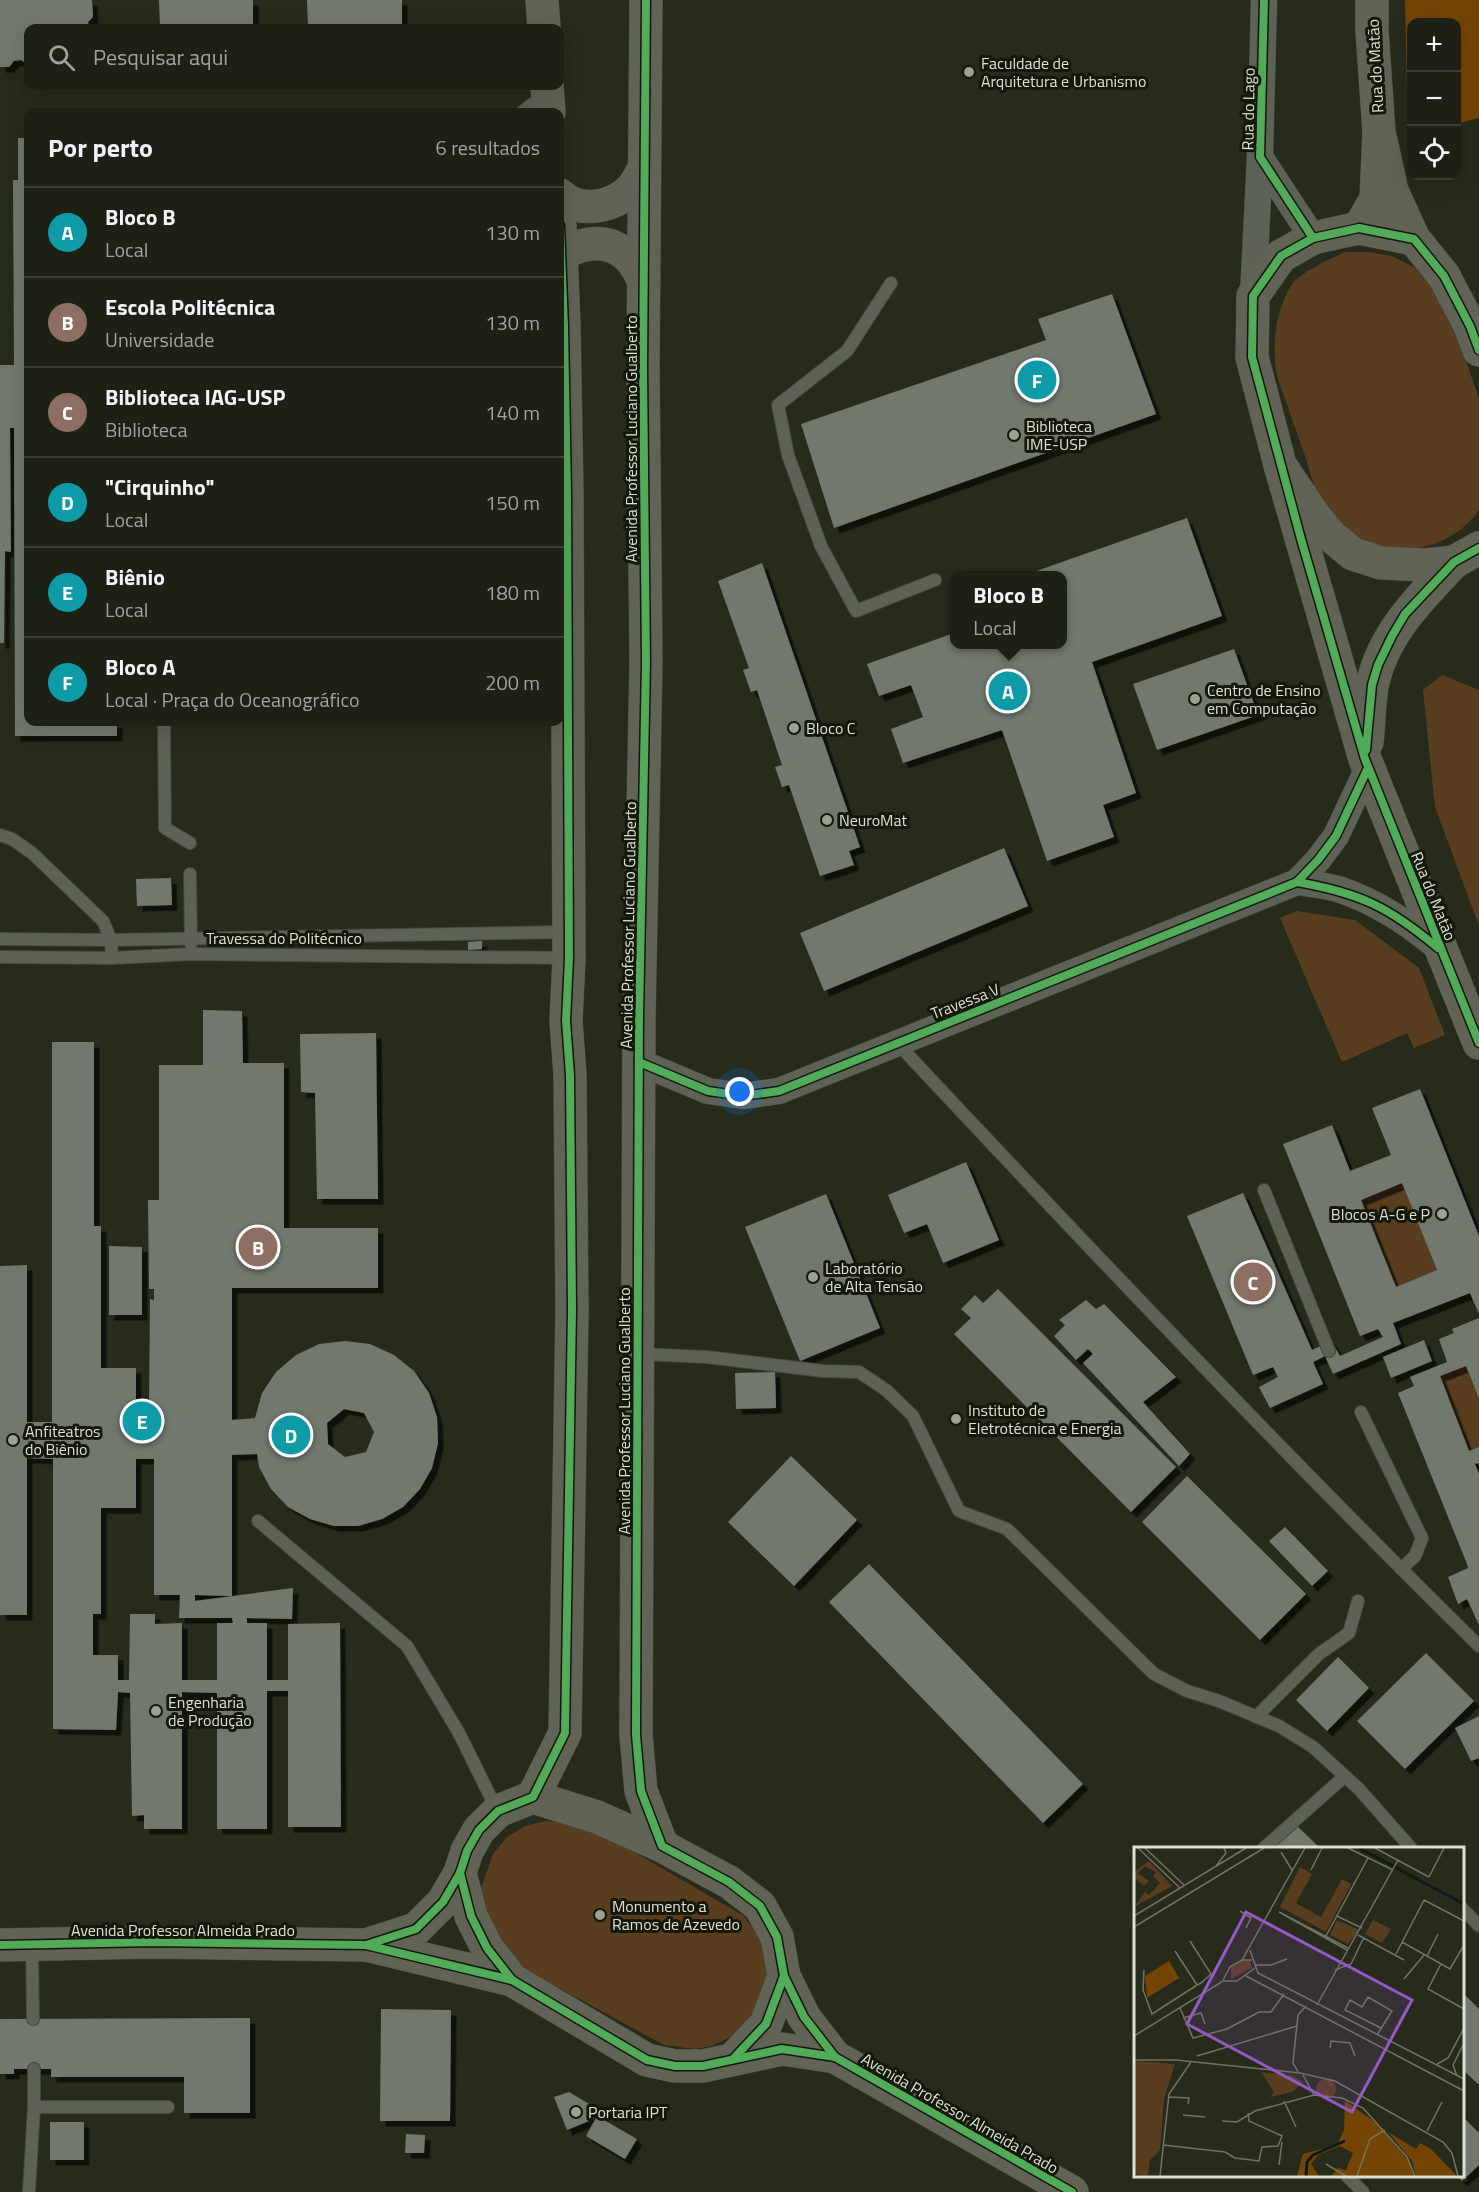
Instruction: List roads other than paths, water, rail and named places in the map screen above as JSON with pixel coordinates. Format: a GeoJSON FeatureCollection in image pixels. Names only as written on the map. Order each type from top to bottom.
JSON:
{"type":"FeatureCollection","features":[{"type":"Feature","properties":{"kind":"street"},"geometry":{"type":"LineString","coordinates":[[542,0],[544,24]]}},
{"type":"Feature","properties":{"kind":"street","name":"Avenida Professor Luciano Gualberto"},"geometry":{"type":"LineString","coordinates":[[646,0],[643,170],[646,663],[639,1062],[636,1735],[641,1791],[662,1846]]}},
{"type":"Feature","properties":{"kind":"street","name":"Rua do Lago"},"geometry":{"type":"LineString","coordinates":[[1253,296],[1260,157],[1264,0]]}},
{"type":"Feature","properties":{"kind":"street","name":"Rua do Matão"},"geometry":{"type":"LineString","coordinates":[[1359,228],[1376,200],[1379,132],[1372,0]]}},
{"type":"Feature","properties":{"kind":"street","name":"Rua do Matão"},"geometry":{"type":"LineString","coordinates":[[1379,132],[1392,191],[1414,239],[1444,276],[1470,326],[1479,350]]}},
{"type":"Feature","properties":{"kind":"street","name":"Rua do Lago"},"geometry":{"type":"LineString","coordinates":[[1260,157],[1313,238]]}},
{"type":"Feature","properties":{"kind":"street"},"geometry":{"type":"LineString","coordinates":[[564,200],[584,207],[603,206],[620,198],[634,186],[643,170]]}},
{"type":"Feature","properties":{"kind":"street"},"geometry":{"type":"LineString","coordinates":[[1253,296],[1281,256],[1313,238],[1359,228],[1414,239]]}},
{"type":"Feature","properties":{"kind":"street"},"geometry":{"type":"LineString","coordinates":[[564,257],[566,252],[579,245],[607,244],[620,250],[631,259],[644,283]]}},
{"type":"Feature","properties":{"kind":"street","name":"Rua do Matão"},"geometry":{"type":"LineString","coordinates":[[1253,296],[1252,357],[1280,465],[1366,763],[1479,1043]]}},
{"type":"Feature","properties":{"kind":"street"},"geometry":{"type":"LineString","coordinates":[[532,1797],[565,1733],[572,1310],[570,1075],[566,1021],[568,945],[567,493],[564,354]]}},
{"type":"Feature","properties":{"kind":"street"},"geometry":{"type":"LineString","coordinates":[[1280,465],[1315,517],[1331,536],[1353,554],[1381,563],[1426,565],[1468,559]]}},
{"type":"Feature","properties":{"kind":"street","name":"Rua do Matão"},"geometry":{"type":"LineString","coordinates":[[1366,763],[1372,685],[1378,665],[1405,614],[1468,559]]}},
{"type":"Feature","properties":{"kind":"street","name":"Travessa V"},"geometry":{"type":"LineString","coordinates":[[639,1062],[708,1091],[743,1096],[779,1091],[1297,882],[1336,836],[1366,763]]}},
{"type":"Feature","properties":{"kind":"street"},"geometry":{"type":"LineString","coordinates":[[1297,882],[1336,888],[1373,902],[1408,922],[1441,950]]}},
{"type":"Feature","properties":{"kind":"street"},"geometry":{"type":"LineString","coordinates":[[498,1811],[532,1797],[597,1817],[662,1846],[729,1882],[760,1906],[777,1937],[784,1976],[766,2024],[733,2058]]}},
{"type":"Feature","properties":{"kind":"street","name":"Avenida Professor Almeida Prado"},"geometry":{"type":"LineString","coordinates":[[366,1945],[417,1929],[443,1902],[460,1873],[467,1851],[479,1830],[498,1811]]}},
{"type":"Feature","properties":{"kind":"street"},"geometry":{"type":"LineString","coordinates":[[460,1873],[471,1916],[487,1948],[512,1980]]}},
{"type":"Feature","properties":{"kind":"street","name":"Avenida Professor Almeida Prado"},"geometry":{"type":"LineString","coordinates":[[0,1945],[154,1942],[366,1945],[512,1980],[647,2060],[675,2066],[704,2066],[782,2049],[835,2057],[1072,2192]]}},
{"type":"Feature","properties":{"kind":"street","name":"Avenida Professor Almeida Prado"},"geometry":{"type":"LineString","coordinates":[[784,1976],[804,2017],[835,2057]]}},
{"type":"Feature","properties":{"kind":"lane"},"geometry":{"type":"LineString","coordinates":[[529,108],[548,97]]}},
{"type":"Feature","properties":{"kind":"lane"},"geometry":{"type":"LineString","coordinates":[[891,283],[847,351],[778,405],[788,455],[821,546],[856,611],[935,580]]}},
{"type":"Feature","properties":{"kind":"lane"},"geometry":{"type":"LineString","coordinates":[[164,726],[165,828],[190,843]]}},
{"type":"Feature","properties":{"kind":"lane"},"geometry":{"type":"LineString","coordinates":[[0,835],[12,839],[32,853],[103,921],[111,939],[112,958]]}},
{"type":"Feature","properties":{"kind":"lane"},"geometry":{"type":"LineString","coordinates":[[190,874],[191,954]]}},
{"type":"Feature","properties":{"kind":"lane","name":"Travessa do Politécnico"},"geometry":{"type":"LineString","coordinates":[[0,939],[191,938],[568,945]]}},
{"type":"Feature","properties":{"kind":"lane","name":"Travessa do Politécnico"},"geometry":{"type":"LineString","coordinates":[[0,957],[112,958],[568,945]]}},
{"type":"Feature","properties":{"kind":"lane"},"geometry":{"type":"LineString","coordinates":[[896,1042],[1140,1302],[1479,1646]]}},
{"type":"Feature","properties":{"kind":"lane"},"geometry":{"type":"LineString","coordinates":[[1264,1190],[1329,1351]]}},
{"type":"Feature","properties":{"kind":"lane"},"geometry":{"type":"LineString","coordinates":[[638,1354],[707,1358],[823,1371],[859,1372],[886,1390],[913,1416],[959,1511],[1007,1529],[1155,1674],[1187,1691],[1279,1726],[1313,1747],[1359,1789],[1410,1847]]}},
{"type":"Feature","properties":{"kind":"lane"},"geometry":{"type":"LineString","coordinates":[[1361,1412],[1420,1530],[1422,1538],[1414,1556],[1401,1569]]}},
{"type":"Feature","properties":{"kind":"lane"},"geometry":{"type":"LineString","coordinates":[[258,1521],[407,1647],[459,1733],[498,1811]]}},
{"type":"Feature","properties":{"kind":"lane"},"geometry":{"type":"LineString","coordinates":[[1256,1717],[1319,1654],[1349,1633],[1358,1601]]}},
{"type":"Feature","properties":{"kind":"lane"},"geometry":{"type":"LineString","coordinates":[[1265,1847],[1345,1776]]}},
{"type":"Feature","properties":{"kind":"lane"},"geometry":{"type":"LineString","coordinates":[[1464,1910],[1479,1926]]}},
{"type":"Feature","properties":{"kind":"lane"},"geometry":{"type":"LineString","coordinates":[[32,1944],[33,2019]]}},
{"type":"Feature","properties":{"kind":"lane"},"geometry":{"type":"LineString","coordinates":[[29,2192],[34,2069]]}},
{"type":"Feature","properties":{"kind":"lane"},"geometry":{"type":"LineString","coordinates":[[34,2107],[168,2107]]}},
{"type":"Feature","properties":{"kind":"lane"},"geometry":{"type":"LineString","coordinates":[[1349,2177],[1363,2192]]}},
{"type":"Feature","properties":{"kind":"place","name":"Faculdade de Arquitetura e Urbanismo"},"geometry":{"type":"Point","coordinates":[969,72]}},
{"type":"Feature","properties":{"kind":"place","name":"Bloco A"},"geometry":{"type":"Point","coordinates":[1037,380]}},
{"type":"Feature","properties":{"kind":"place","name":"Biblioteca IME-USP"},"geometry":{"type":"Point","coordinates":[1014,435]}},
{"type":"Feature","properties":{"kind":"place","name":"Bloco B"},"geometry":{"type":"Point","coordinates":[1008,691]}},
{"type":"Feature","properties":{"kind":"place","name":"Centro de Ensino em Computação"},"geometry":{"type":"Point","coordinates":[1195,699]}},
{"type":"Feature","properties":{"kind":"place","name":"Bloco C"},"geometry":{"type":"Point","coordinates":[794,728]}},
{"type":"Feature","properties":{"kind":"place","name":"NeuroMat"},"geometry":{"type":"Point","coordinates":[827,820]}},
{"type":"Feature","properties":{"kind":"place","name":"Blocos A-G e P"},"geometry":{"type":"Point","coordinates":[1442,1214]}},
{"type":"Feature","properties":{"kind":"place","name":"Escola Politécnica"},"geometry":{"type":"Point","coordinates":[258,1247]}},
{"type":"Feature","properties":{"kind":"place","name":"Laboratório de Alta Tensão"},"geometry":{"type":"Point","coordinates":[813,1277]}},
{"type":"Feature","properties":{"kind":"place","name":"Biblioteca IAG-USP"},"geometry":{"type":"Point","coordinates":[1253,1282]}},
{"type":"Feature","properties":{"kind":"place","name":"Instituto de Eletrotécnica e Energia"},"geometry":{"type":"Point","coordinates":[956,1419]}},
{"type":"Feature","properties":{"kind":"place","name":"Biênio"},"geometry":{"type":"Point","coordinates":[142,1421]}},
{"type":"Feature","properties":{"kind":"place","name":"\"Cirquinho\""},"geometry":{"type":"Point","coordinates":[291,1435]}},
{"type":"Feature","properties":{"kind":"place","name":"Anfiteatros do Biênio"},"geometry":{"type":"Point","coordinates":[13,1440]}},
{"type":"Feature","properties":{"kind":"place","name":"Engenharia de Produção"},"geometry":{"type":"Point","coordinates":[156,1711]}},
{"type":"Feature","properties":{"kind":"place","name":"Monumento a Ramos de Azevedo"},"geometry":{"type":"Point","coordinates":[600,1915]}},
{"type":"Feature","properties":{"kind":"place","name":"Portaria IPT"},"geometry":{"type":"Point","coordinates":[576,2112]}}]}
